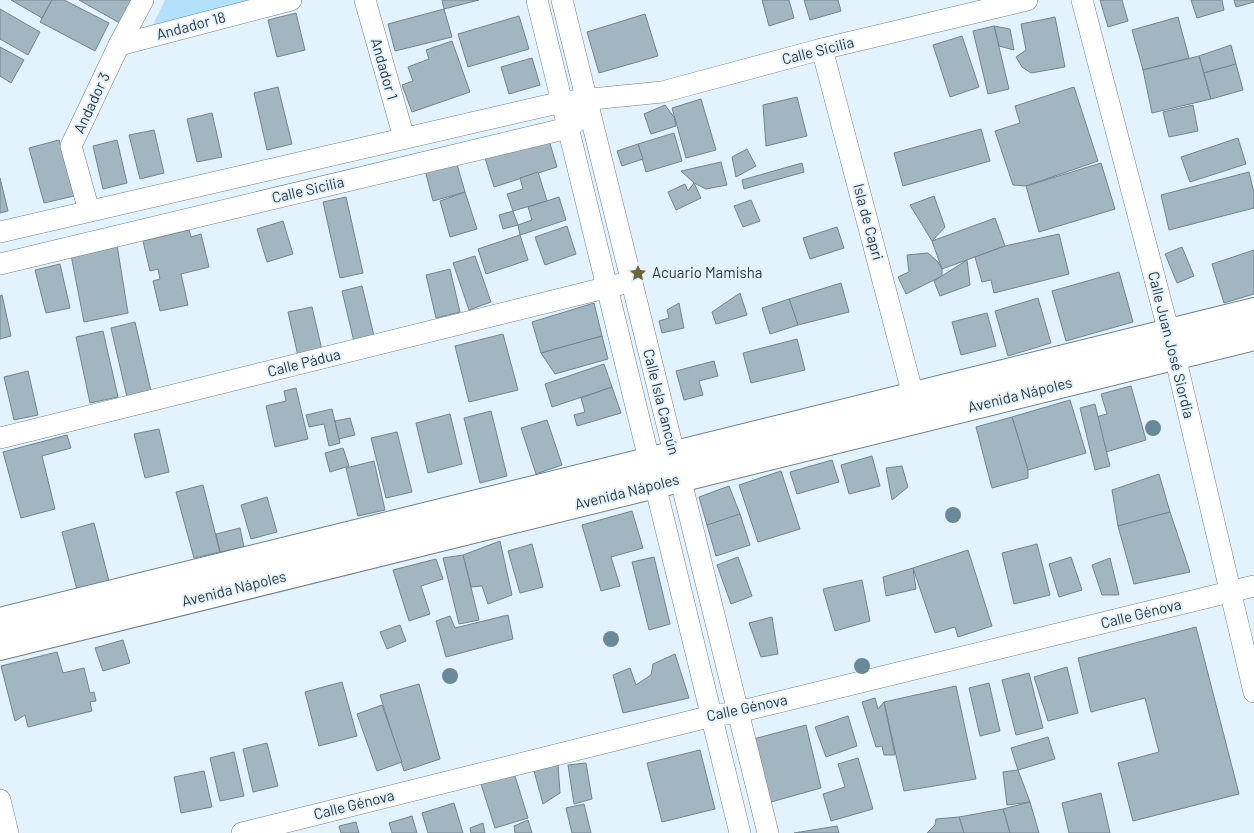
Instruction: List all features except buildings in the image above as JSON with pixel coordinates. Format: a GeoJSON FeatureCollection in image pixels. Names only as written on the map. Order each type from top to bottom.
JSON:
{"type":"FeatureCollection","features":[{"type":"Feature","properties":{"kind":"main road","name":"Avenida Nápoles"},"geometry":{"type":"LineString","coordinates":[[0,621],[677,467],[1172,344],[1254,311]]}},
{"type":"Feature","properties":{"kind":"main road","name":"Avenida Nápoles"},"geometry":{"type":"LineString","coordinates":[[677,467],[913,395],[1172,344],[1254,337]]}},
{"type":"Feature","properties":{"kind":"main road","name":"Avenida Nápoles"},"geometry":{"type":"LineString","coordinates":[[0,647],[652,473]]}},
{"type":"Feature","properties":{"kind":"street","name":"Andador 3"},"geometry":{"type":"LineString","coordinates":[[89,211],[71,146],[119,45],[143,0]]}},
{"type":"Feature","properties":{"kind":"street","name":"Andador 18"},"geometry":{"type":"LineString","coordinates":[[119,45],[291,0]]}},
{"type":"Feature","properties":{"kind":"street","name":"Andador 1"},"geometry":{"type":"LineString","coordinates":[[365,0],[404,138]]}},
{"type":"Feature","properties":{"kind":"street","name":"Calle Isla Cancún"},"geometry":{"type":"LineString","coordinates":[[537,0],[740,833]]}},
{"type":"Feature","properties":{"kind":"street","name":"Calle Isla Cancún"},"geometry":{"type":"LineString","coordinates":[[562,0],[768,833]]}},
{"type":"Feature","properties":{"kind":"street","name":"Calle Sicilia"},"geometry":{"type":"LineString","coordinates":[[0,232],[562,102],[588,105],[609,99],[662,92],[822,49],[1027,0]]}},
{"type":"Feature","properties":{"kind":"street","name":"Calle Juan José Siordia"},"geometry":{"type":"LineString","coordinates":[[1082,0],[1172,344],[1229,593],[1254,692]]}},
{"type":"Feature","properties":{"kind":"street","name":"Isla de Capri"},"geometry":{"type":"LineString","coordinates":[[822,49],[913,395]]}},
{"type":"Feature","properties":{"kind":"street","name":"Calle Sicilia"},"geometry":{"type":"LineString","coordinates":[[0,264],[568,128],[588,105]]}},
{"type":"Feature","properties":{"kind":"street","name":"Calle Pádua"},"geometry":{"type":"LineString","coordinates":[[0,438],[607,288],[631,280]]}},
{"type":"Feature","properties":{"kind":"street","name":"Calle Génova"},"geometry":{"type":"LineString","coordinates":[[242,833],[712,716],[738,712],[1254,586]]}},
{"type":"Feature","properties":{"kind":"street"},"geometry":{"type":"LineString","coordinates":[[0,800],[8,833]]}},
{"type":"Feature","properties":{"kind":"shaded area"},"geometry":{"type":"Polygon","coordinates":[[[165,0],[251,0],[150,31],[165,0]]]}},
{"type":"Feature","properties":{"kind":"place","name":"Acuario Mamisha"},"geometry":{"type":"Point","coordinates":[638,273]}}]}
